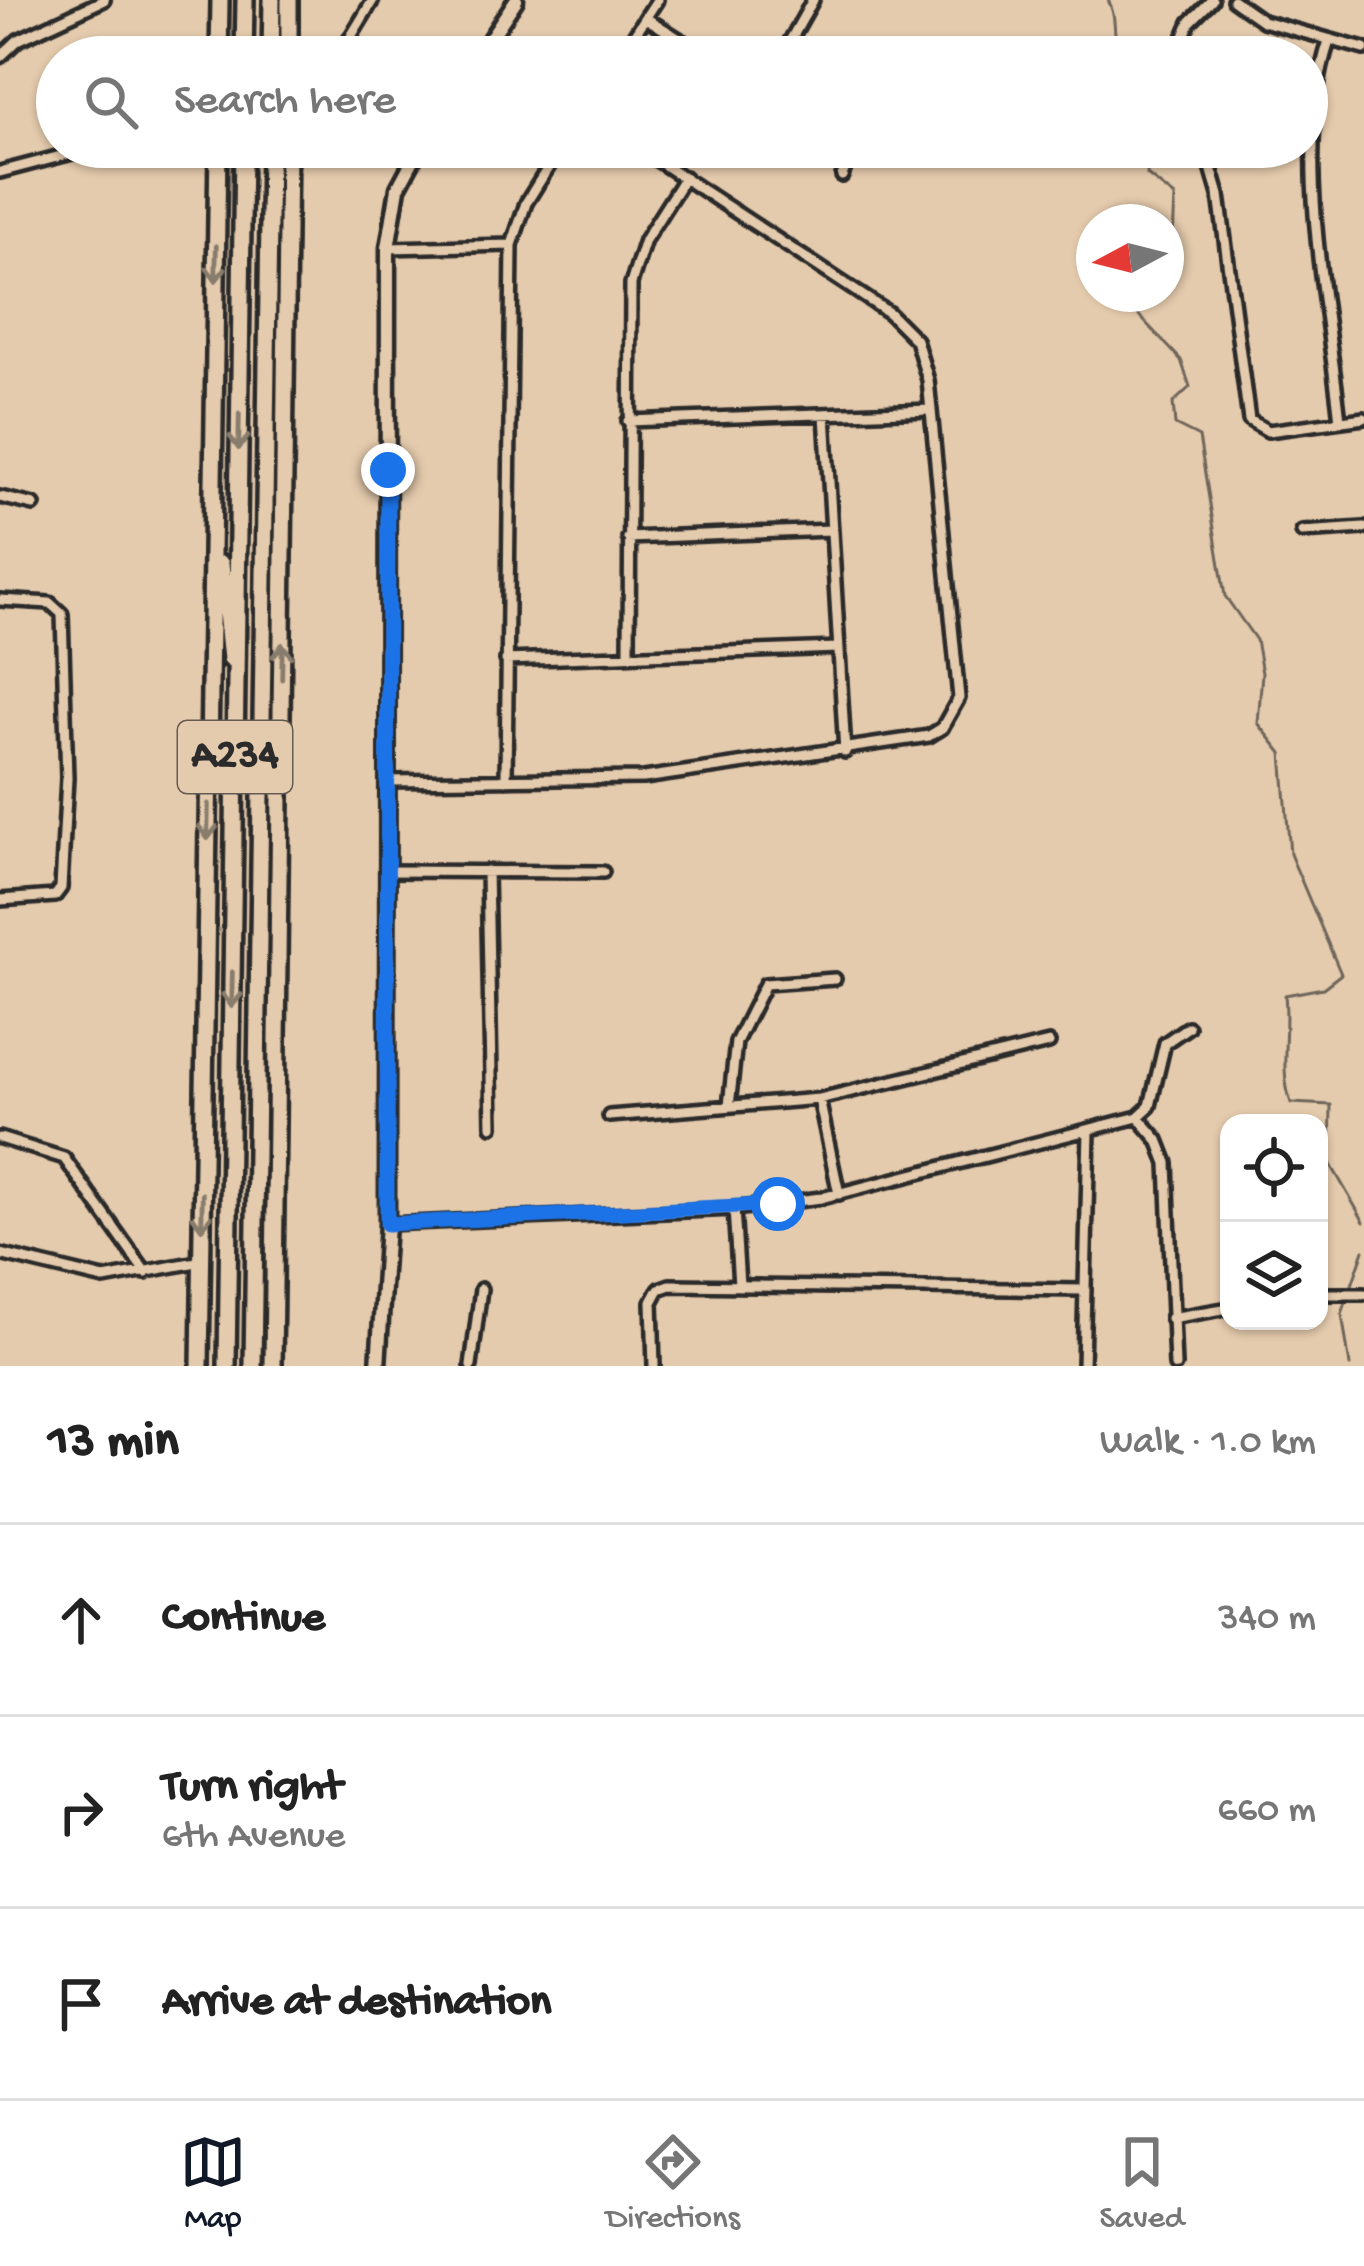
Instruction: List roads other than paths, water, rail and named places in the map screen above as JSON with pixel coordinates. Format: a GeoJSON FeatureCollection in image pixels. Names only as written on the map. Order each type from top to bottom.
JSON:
{"type":"FeatureCollection","features":[{"type":"Feature","properties":{"kind":"highway"},"geometry":{"type":"LineString","coordinates":[[219,36],[220,0]]}},
{"type":"Feature","properties":{"kind":"highway"},"geometry":{"type":"LineString","coordinates":[[244,36],[245,0]]}},
{"type":"Feature","properties":{"kind":"highway"},"geometry":{"type":"LineString","coordinates":[[271,36],[272,0]]}},
{"type":"Feature","properties":{"kind":"highway"},"geometry":{"type":"LineString","coordinates":[[289,0],[289,36]]}},
{"type":"Feature","properties":{"kind":"highway"},"geometry":{"type":"LineString","coordinates":[[200,1366],[218,168]]}},
{"type":"Feature","properties":{"kind":"highway","name":"A234"},"geometry":{"type":"LineString","coordinates":[[226,1366],[243,168]]}},
{"type":"Feature","properties":{"kind":"highway","name":"A234"},"geometry":{"type":"LineString","coordinates":[[254,1366],[270,168]]}},
{"type":"Feature","properties":{"kind":"highway"},"geometry":{"type":"LineString","coordinates":[[273,1366],[288,168]]}},
{"type":"Feature","properties":{"kind":"highway"},"geometry":{"type":"LineString","coordinates":[[212,484],[224,630],[236,682]]}},
{"type":"Feature","properties":{"kind":"highway"},"geometry":{"type":"LineString","coordinates":[[263,638],[283,558]]}},
{"type":"Feature","properties":{"kind":"street"},"geometry":{"type":"LineString","coordinates":[[0,57],[18,40],[104,0]]}},
{"type":"Feature","properties":{"kind":"street"},"geometry":{"type":"LineString","coordinates":[[350,36],[373,0]]}},
{"type":"Feature","properties":{"kind":"street"},"geometry":{"type":"LineString","coordinates":[[492,36],[516,0]]}},
{"type":"Feature","properties":{"kind":"street"},"geometry":{"type":"LineString","coordinates":[[634,36],[657,0]]}},
{"type":"Feature","properties":{"kind":"street"},"geometry":{"type":"LineString","coordinates":[[793,36],[813,0]]}},
{"type":"Feature","properties":{"kind":"street"},"geometry":{"type":"LineString","coordinates":[[1184,36],[1190,22],[1212,0]]}},
{"type":"Feature","properties":{"kind":"street"},"geometry":{"type":"LineString","coordinates":[[1232,0],[1263,21],[1312,36]]}},
{"type":"Feature","properties":{"kind":"street"},"geometry":{"type":"LineString","coordinates":[[646,18],[675,36]]}},
{"type":"Feature","properties":{"kind":"street"},"geometry":{"type":"LineString","coordinates":[[1328,45],[1329,41],[1364,50]]}},
{"type":"Feature","properties":{"kind":"street"},"geometry":{"type":"LineString","coordinates":[[0,172],[36,163]]}},
{"type":"Feature","properties":{"kind":"street"},"geometry":{"type":"LineString","coordinates":[[378,1366],[387,1224],[388,248],[398,188],[409,168]]}},
{"type":"Feature","properties":{"kind":"street"},"geometry":{"type":"LineString","coordinates":[[506,780],[512,245],[526,203],[548,168]]}},
{"type":"Feature","properties":{"kind":"street"},"geometry":{"type":"LineString","coordinates":[[387,781],[644,778],[844,752],[929,736],[942,728],[959,698],[923,357],[904,325],[671,168]]}},
{"type":"Feature","properties":{"kind":"street"},"geometry":{"type":"LineString","coordinates":[[842,176],[845,168]]}},
{"type":"Feature","properties":{"kind":"street"},"geometry":{"type":"LineString","coordinates":[[1211,168],[1219,195],[1249,420],[1268,431],[1364,418]]}},
{"type":"Feature","properties":{"kind":"street"},"geometry":{"type":"LineString","coordinates":[[1314,168],[1340,421]]}},
{"type":"Feature","properties":{"kind":"street"},"geometry":{"type":"LineString","coordinates":[[628,654],[631,284],[645,240],[685,177]]}},
{"type":"Feature","properties":{"kind":"street"},"geometry":{"type":"LineString","coordinates":[[388,248],[512,245]]}},
{"type":"Feature","properties":{"kind":"street"},"geometry":{"type":"LineString","coordinates":[[628,421],[931,410]]}},
{"type":"Feature","properties":{"kind":"street"},"geometry":{"type":"LineString","coordinates":[[825,414],[844,752]]}},
{"type":"Feature","properties":{"kind":"street"},"geometry":{"type":"LineString","coordinates":[[0,497],[34,505]]}},
{"type":"Feature","properties":{"kind":"street"},"geometry":{"type":"LineString","coordinates":[[1302,532],[1364,528]]}},
{"type":"Feature","properties":{"kind":"street"},"geometry":{"type":"LineString","coordinates":[[628,538],[831,530]]}},
{"type":"Feature","properties":{"kind":"street"},"geometry":{"type":"LineString","coordinates":[[0,600],[50,602],[62,614],[67,798],[62,888],[55,896],[0,900]]}},
{"type":"Feature","properties":{"kind":"street"},"geometry":{"type":"LineString","coordinates":[[506,660],[838,648]]}},
{"type":"Feature","properties":{"kind":"street"},"geometry":{"type":"LineString","coordinates":[[387,871],[603,872]]}},
{"type":"Feature","properties":{"kind":"street"},"geometry":{"type":"LineString","coordinates":[[487,871],[492,1126]]}},
{"type":"Feature","properties":{"kind":"street"},"geometry":{"type":"LineString","coordinates":[[729,1106],[736,1042],[765,984],[835,979]]}},
{"type":"Feature","properties":{"kind":"street"},"geometry":{"type":"LineString","coordinates":[[387,1224],[734,1209],[838,1194],[1138,1117],[1150,1106],[1165,1043],[1188,1027]]}},
{"type":"Feature","properties":{"kind":"street"},"geometry":{"type":"LineString","coordinates":[[609,1116],[819,1099],[1048,1043]]}},
{"type":"Feature","properties":{"kind":"street"},"geometry":{"type":"LineString","coordinates":[[819,1099],[838,1194]]}},
{"type":"Feature","properties":{"kind":"street"},"geometry":{"type":"LineString","coordinates":[[1138,1117],[1158,1140],[1167,1163],[1175,1366]]}},
{"type":"Feature","properties":{"kind":"street"},"geometry":{"type":"LineString","coordinates":[[1083,1366],[1089,1132]]}},
{"type":"Feature","properties":{"kind":"street"},"geometry":{"type":"LineString","coordinates":[[0,1138],[64,1157],[146,1273]]}},
{"type":"Feature","properties":{"kind":"street"},"geometry":{"type":"LineString","coordinates":[[734,1209],[740,1285]]}},
{"type":"Feature","properties":{"kind":"street"},"geometry":{"type":"LineString","coordinates":[[0,1254],[104,1279],[202,1261]]}},
{"type":"Feature","properties":{"kind":"street"},"geometry":{"type":"LineString","coordinates":[[654,1366],[652,1302],[659,1289],[740,1285],[1083,1290]]}},
{"type":"Feature","properties":{"kind":"street"},"geometry":{"type":"LineString","coordinates":[[471,1366],[481,1289]]}},
{"type":"Feature","properties":{"kind":"street"},"geometry":{"type":"LineString","coordinates":[[1328,1292],[1364,1294]]}},
{"type":"Feature","properties":{"kind":"street"},"geometry":{"type":"LineString","coordinates":[[1172,1318],[1220,1310]]}},
{"type":"Feature","properties":{"kind":"waterway"},"geometry":{"type":"LineString","coordinates":[[1108,0],[1115,36]]}},
{"type":"Feature","properties":{"kind":"waterway"},"geometry":{"type":"LineString","coordinates":[[1148,168],[1147,175],[1175,197],[1175,204]]}},
{"type":"Feature","properties":{"kind":"waterway"},"geometry":{"type":"LineString","coordinates":[[1136,312],[1181,360],[1190,387],[1173,403],[1175,425],[1199,437],[1225,596],[1256,640],[1262,673],[1258,723],[1282,753],[1290,854],[1341,974],[1323,988],[1285,995],[1287,1090],[1291,1103],[1331,1105],[1330,1163],[1364,1222]]}},
{"type":"Feature","properties":{"kind":"waterway"},"geometry":{"type":"LineString","coordinates":[[1350,1366],[1342,1314],[1364,1250]]}}]}
